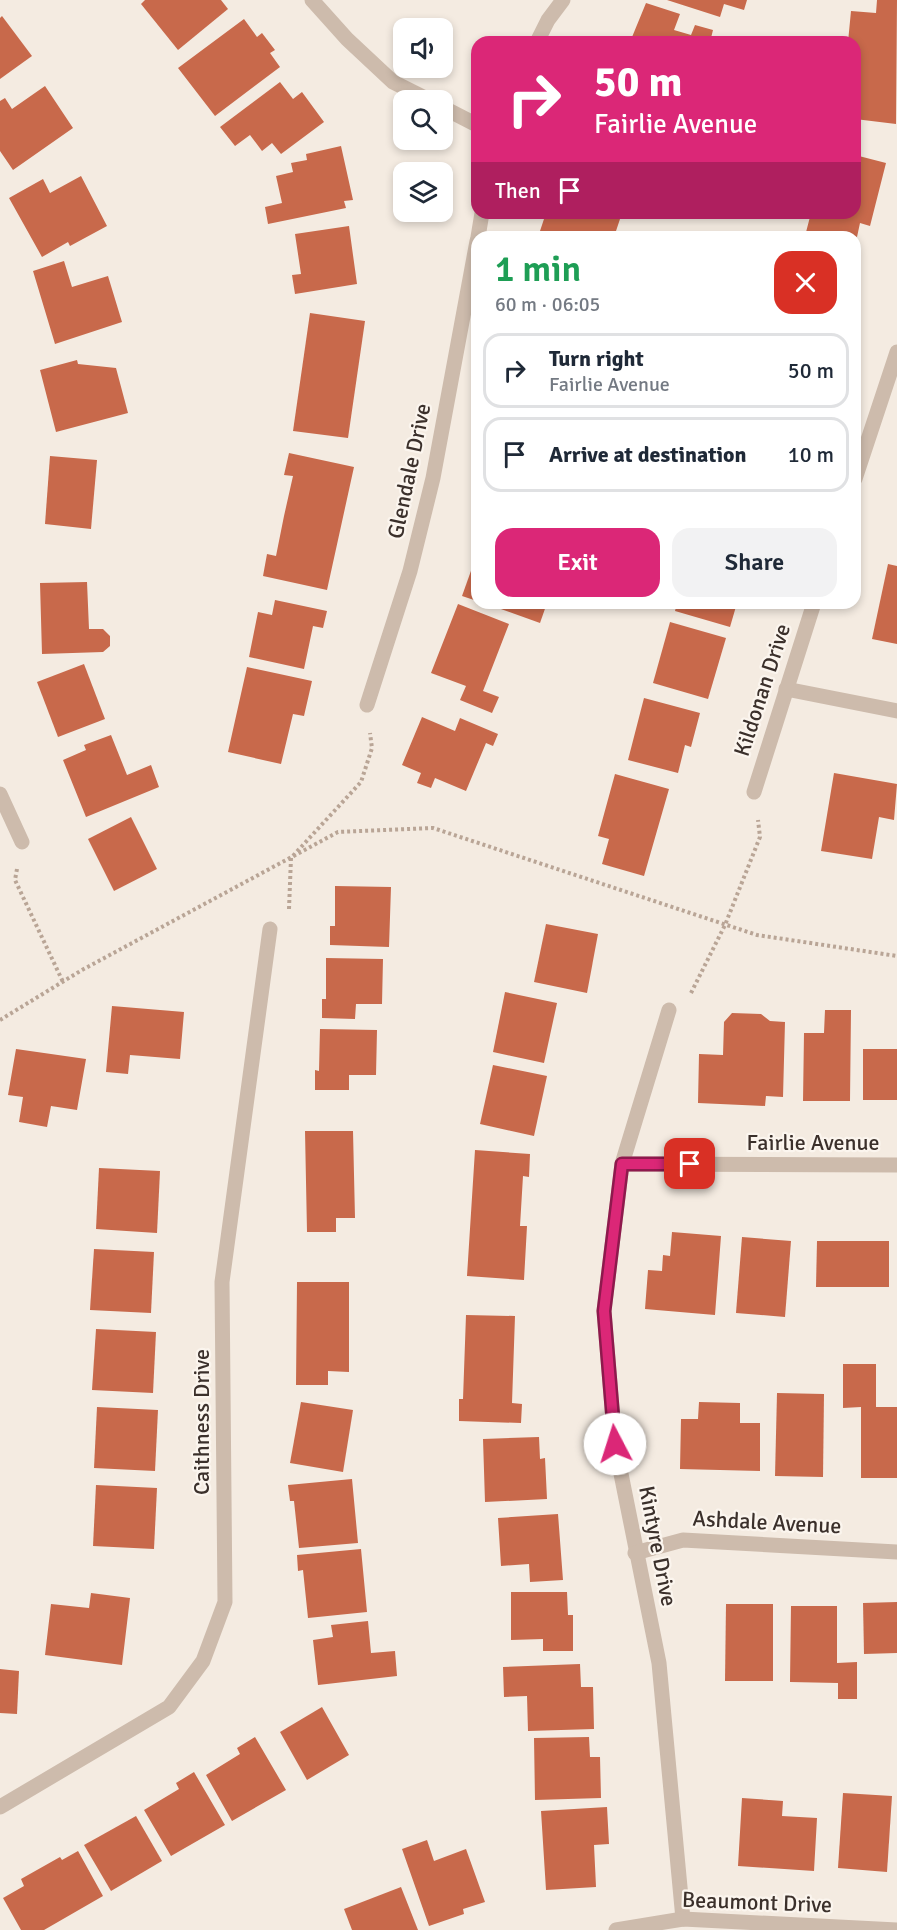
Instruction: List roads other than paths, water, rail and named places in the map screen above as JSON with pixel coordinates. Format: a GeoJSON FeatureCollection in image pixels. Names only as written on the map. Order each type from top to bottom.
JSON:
{"type":"FeatureCollection","features":[{"type":"Feature","properties":{"kind":"street"},"geometry":{"type":"LineString","coordinates":[[312,0],[347,39],[393,82],[409,90]]}},
{"type":"Feature","properties":{"kind":"street"},"geometry":{"type":"LineString","coordinates":[[540,36],[548,20],[563,0]]}},
{"type":"Feature","properties":{"kind":"street"},"geometry":{"type":"LineString","coordinates":[[453,113],[471,122]]}},
{"type":"Feature","properties":{"kind":"street","name":"Glendale Drive"},"geometry":{"type":"LineString","coordinates":[[367,705],[410,571],[433,478],[471,272]]}},
{"type":"Feature","properties":{"kind":"street"},"geometry":{"type":"LineString","coordinates":[[861,461],[897,353]]}},
{"type":"Feature","properties":{"kind":"street","name":"Kildonan Drive"},"geometry":{"type":"LineString","coordinates":[[754,792],[812,609]]}},
{"type":"Feature","properties":{"kind":"street"},"geometry":{"type":"LineString","coordinates":[[786,689],[897,711]]}},
{"type":"Feature","properties":{"kind":"street"},"geometry":{"type":"LineString","coordinates":[[0,794],[22,842]]}},
{"type":"Feature","properties":{"kind":"street","name":"Caithness Drive"},"geometry":{"type":"LineString","coordinates":[[0,1807],[169,1707],[203,1661],[225,1602],[222,1282],[270,929]]}},
{"type":"Feature","properties":{"kind":"street","name":"Kintyre Drive"},"geometry":{"type":"LineString","coordinates":[[669,1010],[622,1164],[604,1311],[615,1444],[635,1553],[659,1663],[683,1919]]}},
{"type":"Feature","properties":{"kind":"street","name":"Fairlie Avenue"},"geometry":{"type":"LineString","coordinates":[[622,1164],[897,1165]]}},
{"type":"Feature","properties":{"kind":"street","name":"Ashdale Avenue"},"geometry":{"type":"LineString","coordinates":[[635,1553],[683,1540],[897,1552]]}},
{"type":"Feature","properties":{"kind":"street","name":"Beaumont Drive"},"geometry":{"type":"LineString","coordinates":[[616,1930],[683,1919],[897,1930]]}}]}
